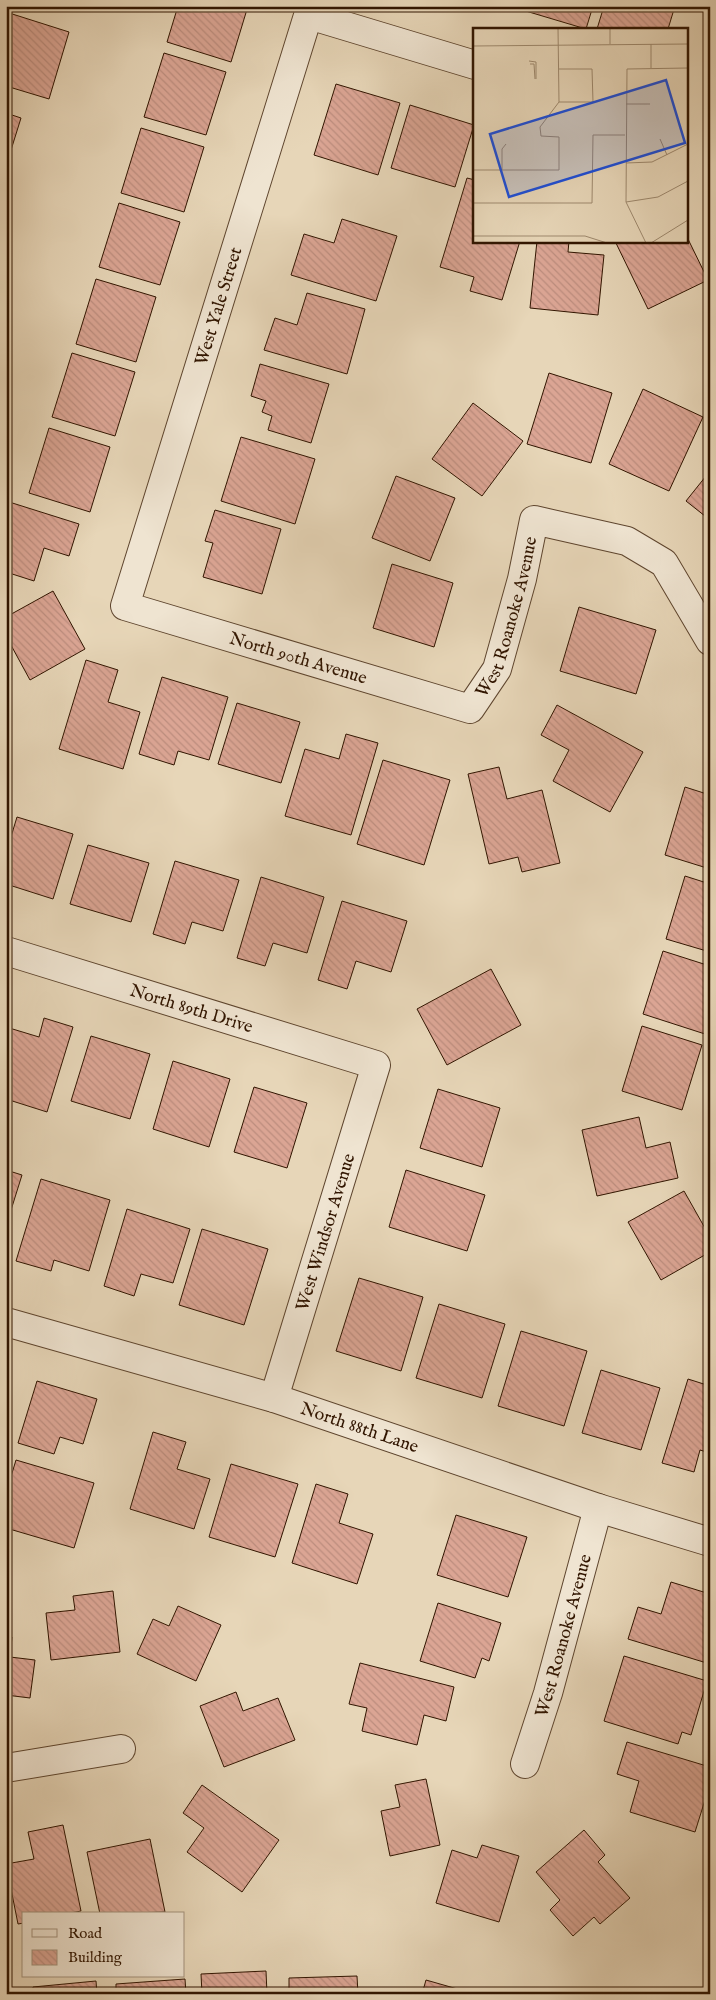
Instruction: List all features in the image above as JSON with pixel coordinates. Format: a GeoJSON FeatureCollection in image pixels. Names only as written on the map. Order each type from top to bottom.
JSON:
{"type":"FeatureCollection","features":[{"type":"Feature","properties":{"kind":"street"},"geometry":{"type":"LineString","coordinates":[[310,11],[473,64]]}},
{"type":"Feature","properties":{"kind":"street","name":"West Yale Street"},"geometry":{"type":"LineString","coordinates":[[125,606],[310,11]]}},
{"type":"Feature","properties":{"kind":"street","name":"West Roanoke Avenue"},"geometry":{"type":"LineString","coordinates":[[470,709],[497,669],[522,579],[534,520],[627,541],[664,563],[710,642]]}},
{"type":"Feature","properties":{"kind":"street","name":"North 90th Avenue"},"geometry":{"type":"LineString","coordinates":[[125,606],[470,709]]}},
{"type":"Feature","properties":{"kind":"street","name":"North 89th Drive"},"geometry":{"type":"LineString","coordinates":[[6,951],[376,1065]]}},
{"type":"Feature","properties":{"kind":"street","name":"West Windsor Avenue"},"geometry":{"type":"LineString","coordinates":[[274,1398],[376,1065]]}},
{"type":"Feature","properties":{"kind":"street","name":"North 88th Lane"},"geometry":{"type":"LineString","coordinates":[[6,1322],[274,1398],[598,1508],[710,1542]]}},
{"type":"Feature","properties":{"kind":"street","name":"West Roanoke Avenue"},"geometry":{"type":"LineString","coordinates":[[525,1764],[548,1693],[598,1508]]}},
{"type":"Feature","properties":{"kind":"street"},"geometry":{"type":"LineString","coordinates":[[6,1768],[121,1749]]}},
{"type":"Feature","properties":{"kind":"building"},"geometry":{"type":"Polygon","coordinates":[[[178,6],[248,6],[231,62],[167,42],[178,6]]]}},
{"type":"Feature","properties":{"kind":"building"},"geometry":{"type":"Polygon","coordinates":[[[520,6],[593,6],[586,28],[519,9],[520,6]]]}},
{"type":"Feature","properties":{"kind":"building"},"geometry":{"type":"Polygon","coordinates":[[[604,6],[675,6],[668,28],[597,28],[604,6]]]}},
{"type":"Feature","properties":{"kind":"building"},"geometry":{"type":"Polygon","coordinates":[[[6,12],[69,32],[49,99],[6,86],[6,12]]]}},
{"type":"Feature","properties":{"kind":"building"},"geometry":{"type":"Polygon","coordinates":[[[164,53],[226,72],[206,135],[144,117],[164,53]]]}},
{"type":"Feature","properties":{"kind":"building"},"geometry":{"type":"Polygon","coordinates":[[[336,84],[400,103],[378,175],[314,155],[336,84]]]}},
{"type":"Feature","properties":{"kind":"building"},"geometry":{"type":"Polygon","coordinates":[[[410,105],[473,125],[455,187],[391,168],[410,105]]]}},
{"type":"Feature","properties":{"kind":"building"},"geometry":{"type":"Polygon","coordinates":[[[6,113],[21,118],[6,166],[6,113]]]}},
{"type":"Feature","properties":{"kind":"building"},"geometry":{"type":"Polygon","coordinates":[[[141,128],[204,147],[184,212],[121,193],[141,128]]]}},
{"type":"Feature","properties":{"kind":"building"},"geometry":{"type":"Polygon","coordinates":[[[467,178],[473,180],[473,242],[520,242],[502,300],[470,291],[474,277],[440,267],[467,178]]]}},
{"type":"Feature","properties":{"kind":"building"},"geometry":{"type":"Polygon","coordinates":[[[119,203],[180,222],[160,285],[99,267],[119,203]]]}},
{"type":"Feature","properties":{"kind":"building"},"geometry":{"type":"Polygon","coordinates":[[[6,206],[11,208],[6,225],[6,206]]]}},
{"type":"Feature","properties":{"kind":"building"},"geometry":{"type":"Polygon","coordinates":[[[342,219],[397,236],[376,301],[291,275],[304,234],[334,243],[342,219]]]}},
{"type":"Feature","properties":{"kind":"building"},"geometry":{"type":"Polygon","coordinates":[[[688,239],[708,280],[648,309],[615,242],[688,242],[688,239]]]}},
{"type":"Feature","properties":{"kind":"building"},"geometry":{"type":"Polygon","coordinates":[[[537,242],[569,242],[568,252],[604,255],[598,315],[530,308],[537,242]]]}},
{"type":"Feature","properties":{"kind":"building"},"geometry":{"type":"Polygon","coordinates":[[[96,279],[156,297],[136,362],[76,344],[96,279]]]}},
{"type":"Feature","properties":{"kind":"building"},"geometry":{"type":"Polygon","coordinates":[[[307,293],[365,309],[347,374],[264,350],[275,318],[297,325],[307,293]]]}},
{"type":"Feature","properties":{"kind":"building"},"geometry":{"type":"Polygon","coordinates":[[[72,353],[135,372],[115,436],[52,417],[72,353]]]}},
{"type":"Feature","properties":{"kind":"building"},"geometry":{"type":"Polygon","coordinates":[[[260,364],[329,384],[311,443],[268,430],[272,416],[262,412],[266,401],[251,396],[260,364]]]}},
{"type":"Feature","properties":{"kind":"building"},"geometry":{"type":"Polygon","coordinates":[[[549,373],[612,393],[591,463],[527,444],[549,373]]]}},
{"type":"Feature","properties":{"kind":"building"},"geometry":{"type":"Polygon","coordinates":[[[643,389],[703,417],[669,491],[609,464],[643,389]]]}},
{"type":"Feature","properties":{"kind":"building"},"geometry":{"type":"Polygon","coordinates":[[[473,403],[523,441],[482,496],[432,459],[473,403]]]}},
{"type":"Feature","properties":{"kind":"building"},"geometry":{"type":"Polygon","coordinates":[[[49,428],[110,447],[90,512],[29,493],[49,428]]]}},
{"type":"Feature","properties":{"kind":"building"},"geometry":{"type":"Polygon","coordinates":[[[241,437],[315,459],[295,524],[221,501],[241,437]]]}},
{"type":"Feature","properties":{"kind":"building"},"geometry":{"type":"Polygon","coordinates":[[[710,471],[710,520],[686,501],[710,471]]]}},
{"type":"Feature","properties":{"kind":"building"},"geometry":{"type":"Polygon","coordinates":[[[396,476],[455,498],[430,561],[372,538],[396,476]]]}},
{"type":"Feature","properties":{"kind":"building"},"geometry":{"type":"Polygon","coordinates":[[[6,501],[79,524],[69,556],[44,548],[34,581],[6,572],[6,501]]]}},
{"type":"Feature","properties":{"kind":"building"},"geometry":{"type":"Polygon","coordinates":[[[215,510],[281,529],[262,594],[203,577],[213,543],[205,541],[215,510]]]}},
{"type":"Feature","properties":{"kind":"building"},"geometry":{"type":"Polygon","coordinates":[[[392,564],[453,583],[434,647],[373,628],[392,564]]]}},
{"type":"Feature","properties":{"kind":"building"},"geometry":{"type":"Polygon","coordinates":[[[53,591],[85,649],[30,680],[6,636],[6,617],[53,591]]]}},
{"type":"Feature","properties":{"kind":"building"},"geometry":{"type":"Polygon","coordinates":[[[579,607],[656,630],[636,694],[560,671],[579,607]]]}},
{"type":"Feature","properties":{"kind":"building"},"geometry":{"type":"Polygon","coordinates":[[[86,660],[118,670],[108,702],[140,712],[123,769],[59,749],[86,660]]]}},
{"type":"Feature","properties":{"kind":"building"},"geometry":{"type":"Polygon","coordinates":[[[162,677],[228,697],[209,760],[178,751],[174,765],[139,754],[162,677]]]}},
{"type":"Feature","properties":{"kind":"building"},"geometry":{"type":"Polygon","coordinates":[[[237,703],[300,722],[281,783],[218,764],[237,703]]]}},
{"type":"Feature","properties":{"kind":"building"},"geometry":{"type":"Polygon","coordinates":[[[557,705],[643,752],[610,812],[553,781],[569,750],[541,735],[557,705]]]}},
{"type":"Feature","properties":{"kind":"building"},"geometry":{"type":"Polygon","coordinates":[[[346,734],[378,743],[351,835],[285,816],[305,749],[339,759],[346,734]]]}},
{"type":"Feature","properties":{"kind":"building"},"geometry":{"type":"Polygon","coordinates":[[[383,760],[450,780],[424,865],[357,844],[383,760]]]}},
{"type":"Feature","properties":{"kind":"building"},"geometry":{"type":"Polygon","coordinates":[[[499,767],[507,799],[542,790],[560,863],[522,872],[518,857],[489,864],[468,774],[499,767]]]}},
{"type":"Feature","properties":{"kind":"building"},"geometry":{"type":"Polygon","coordinates":[[[685,787],[710,795],[710,869],[665,855],[685,787]]]}},
{"type":"Feature","properties":{"kind":"building"},"geometry":{"type":"Polygon","coordinates":[[[17,817],[73,834],[53,899],[6,884],[6,853],[17,817]]]}},
{"type":"Feature","properties":{"kind":"building"},"geometry":{"type":"Polygon","coordinates":[[[88,845],[149,863],[131,922],[70,904],[88,845]]]}},
{"type":"Feature","properties":{"kind":"building"},"geometry":{"type":"Polygon","coordinates":[[[175,861],[239,880],[223,931],[192,922],[185,944],[153,934],[175,861]]]}},
{"type":"Feature","properties":{"kind":"building"},"geometry":{"type":"Polygon","coordinates":[[[685,876],[710,884],[710,952],[666,939],[685,876]]]}},
{"type":"Feature","properties":{"kind":"building"},"geometry":{"type":"Polygon","coordinates":[[[261,877],[324,897],[307,953],[273,943],[265,966],[237,958],[261,877]]]}},
{"type":"Feature","properties":{"kind":"building"},"geometry":{"type":"Polygon","coordinates":[[[342,901],[407,921],[391,972],[356,961],[347,989],[318,980],[342,901]]]}},
{"type":"Feature","properties":{"kind":"building"},"geometry":{"type":"Polygon","coordinates":[[[663,951],[710,966],[710,1019],[705,1034],[643,1014],[663,951]]]}},
{"type":"Feature","properties":{"kind":"building"},"geometry":{"type":"Polygon","coordinates":[[[491,969],[521,1025],[447,1065],[417,1009],[491,969]]]}},
{"type":"Feature","properties":{"kind":"building"},"geometry":{"type":"Polygon","coordinates":[[[44,1018],[73,1027],[47,1112],[6,1099],[6,1027],[39,1037],[44,1018]]]}},
{"type":"Feature","properties":{"kind":"building"},"geometry":{"type":"Polygon","coordinates":[[[642,1026],[702,1045],[682,1110],[622,1091],[642,1026]]]}},
{"type":"Feature","properties":{"kind":"building"},"geometry":{"type":"Polygon","coordinates":[[[91,1036],[150,1054],[130,1119],[71,1101],[91,1036]]]}},
{"type":"Feature","properties":{"kind":"building"},"geometry":{"type":"Polygon","coordinates":[[[173,1061],[230,1079],[209,1147],[153,1129],[173,1061]]]}},
{"type":"Feature","properties":{"kind":"building"},"geometry":{"type":"Polygon","coordinates":[[[254,1087],[307,1103],[287,1168],[234,1152],[254,1087]]]}},
{"type":"Feature","properties":{"kind":"building"},"geometry":{"type":"Polygon","coordinates":[[[438,1089],[500,1108],[482,1167],[420,1148],[438,1089]]]}},
{"type":"Feature","properties":{"kind":"building"},"geometry":{"type":"Polygon","coordinates":[[[639,1117],[646,1148],[670,1142],[678,1178],[597,1196],[582,1130],[639,1117]]]}},
{"type":"Feature","properties":{"kind":"building"},"geometry":{"type":"Polygon","coordinates":[[[6,1170],[22,1175],[6,1226],[6,1170]]]}},
{"type":"Feature","properties":{"kind":"building"},"geometry":{"type":"Polygon","coordinates":[[[406,1170],[485,1195],[467,1251],[389,1227],[406,1170]]]}},
{"type":"Feature","properties":{"kind":"building"},"geometry":{"type":"Polygon","coordinates":[[[41,1179],[110,1200],[89,1271],[54,1260],[51,1271],[16,1261],[41,1179]]]}},
{"type":"Feature","properties":{"kind":"building"},"geometry":{"type":"Polygon","coordinates":[[[684,1191],[710,1237],[710,1252],[661,1280],[628,1222],[684,1191]]]}},
{"type":"Feature","properties":{"kind":"building"},"geometry":{"type":"Polygon","coordinates":[[[127,1209],[190,1229],[173,1283],[141,1274],[134,1296],[104,1286],[127,1209]]]}},
{"type":"Feature","properties":{"kind":"building"},"geometry":{"type":"Polygon","coordinates":[[[202,1229],[268,1249],[244,1325],[179,1305],[202,1229]]]}},
{"type":"Feature","properties":{"kind":"building"},"geometry":{"type":"Polygon","coordinates":[[[359,1278],[423,1297],[401,1371],[336,1351],[359,1278]]]}},
{"type":"Feature","properties":{"kind":"building"},"geometry":{"type":"Polygon","coordinates":[[[439,1304],[505,1324],[482,1398],[416,1378],[439,1304]]]}},
{"type":"Feature","properties":{"kind":"building"},"geometry":{"type":"Polygon","coordinates":[[[521,1331],[587,1351],[564,1426],[498,1406],[521,1331]]]}},
{"type":"Feature","properties":{"kind":"building"},"geometry":{"type":"Polygon","coordinates":[[[601,1370],[660,1388],[641,1450],[582,1433],[601,1370]]]}},
{"type":"Feature","properties":{"kind":"building"},"geometry":{"type":"Polygon","coordinates":[[[688,1379],[710,1386],[710,1453],[700,1450],[694,1472],[662,1463],[688,1379]]]}},
{"type":"Feature","properties":{"kind":"building"},"geometry":{"type":"Polygon","coordinates":[[[37,1381],[97,1399],[83,1444],[60,1437],[54,1454],[18,1443],[37,1381]]]}},
{"type":"Feature","properties":{"kind":"building"},"geometry":{"type":"Polygon","coordinates":[[[153,1432],[186,1442],[177,1469],[210,1479],[194,1529],[130,1509],[153,1432]]]}},
{"type":"Feature","properties":{"kind":"building"},"geometry":{"type":"Polygon","coordinates":[[[16,1460],[94,1483],[74,1548],[6,1528],[6,1493],[16,1460]]]}},
{"type":"Feature","properties":{"kind":"building"},"geometry":{"type":"Polygon","coordinates":[[[231,1464],[298,1484],[275,1557],[209,1537],[231,1464]]]}},
{"type":"Feature","properties":{"kind":"building"},"geometry":{"type":"Polygon","coordinates":[[[316,1484],[348,1494],[339,1523],[373,1534],[357,1584],[292,1563],[316,1484]]]}},
{"type":"Feature","properties":{"kind":"building"},"geometry":{"type":"Polygon","coordinates":[[[456,1515],[527,1537],[508,1597],[437,1575],[456,1515]]]}},
{"type":"Feature","properties":{"kind":"building"},"geometry":{"type":"Polygon","coordinates":[[[671,1582],[710,1594],[710,1664],[628,1639],[638,1607],[661,1614],[671,1582]]]}},
{"type":"Feature","properties":{"kind":"building"},"geometry":{"type":"Polygon","coordinates":[[[113,1591],[120,1652],[51,1660],[46,1613],[75,1610],[73,1596],[113,1591]]]}},
{"type":"Feature","properties":{"kind":"building"},"geometry":{"type":"Polygon","coordinates":[[[438,1603],[501,1623],[489,1661],[482,1658],[475,1678],[420,1661],[438,1603]]]}},
{"type":"Feature","properties":{"kind":"building"},"geometry":{"type":"Polygon","coordinates":[[[178,1606],[221,1625],[196,1681],[137,1654],[153,1619],[169,1626],[178,1606]]]}},
{"type":"Feature","properties":{"kind":"building"},"geometry":{"type":"Polygon","coordinates":[[[6,1636],[12,1637],[10,1657],[35,1660],[30,1698],[6,1695],[6,1636]]]}},
{"type":"Feature","properties":{"kind":"building"},"geometry":{"type":"Polygon","coordinates":[[[624,1656],[707,1681],[691,1735],[682,1732],[678,1744],[604,1721],[624,1656]]]}},
{"type":"Feature","properties":{"kind":"building"},"geometry":{"type":"Polygon","coordinates":[[[360,1663],[454,1687],[446,1721],[424,1715],[417,1745],[362,1731],[367,1708],[349,1704],[360,1663]]]}},
{"type":"Feature","properties":{"kind":"building"},"geometry":{"type":"Polygon","coordinates":[[[236,1692],[243,1711],[278,1698],[295,1740],[224,1767],[200,1706],[236,1692]]]}},
{"type":"Feature","properties":{"kind":"building"},"geometry":{"type":"Polygon","coordinates":[[[627,1742],[710,1767],[710,1784],[695,1832],[630,1812],[639,1781],[617,1774],[627,1742]]]}},
{"type":"Feature","properties":{"kind":"building"},"geometry":{"type":"Polygon","coordinates":[[[426,1779],[440,1845],[390,1856],[381,1811],[400,1807],[395,1785],[426,1779]]]}},
{"type":"Feature","properties":{"kind":"building"},"geometry":{"type":"Polygon","coordinates":[[[202,1785],[279,1840],[242,1892],[187,1852],[204,1828],[183,1813],[202,1785]]]}},
{"type":"Feature","properties":{"kind":"building"},"geometry":{"type":"Polygon","coordinates":[[[63,1825],[81,1911],[22,1912],[22,1923],[18,1924],[6,1864],[34,1859],[28,1832],[63,1825]]]}},
{"type":"Feature","properties":{"kind":"building"},"geometry":{"type":"Polygon","coordinates":[[[584,1830],[605,1855],[598,1862],[630,1898],[600,1924],[594,1917],[573,1936],[550,1910],[560,1900],[536,1872],[584,1830]]]}},
{"type":"Feature","properties":{"kind":"building"},"geometry":{"type":"Polygon","coordinates":[[[150,1839],[165,1912],[100,1912],[87,1852],[150,1839]]]}},
{"type":"Feature","properties":{"kind":"building"},"geometry":{"type":"Polygon","coordinates":[[[482,1845],[519,1856],[499,1922],[436,1903],[452,1850],[477,1858],[482,1845]]]}},
{"type":"Feature","properties":{"kind":"building"},"geometry":{"type":"Polygon","coordinates":[[[266,1971],[267,1994],[202,1994],[201,1974],[266,1971]]]}},
{"type":"Feature","properties":{"kind":"building"},"geometry":{"type":"Polygon","coordinates":[[[710,1975],[710,1994],[704,1994],[710,1975]]]}},
{"type":"Feature","properties":{"kind":"building"},"geometry":{"type":"Polygon","coordinates":[[[357,1976],[358,1994],[289,1994],[289,1978],[357,1976]]]}},
{"type":"Feature","properties":{"kind":"building"},"geometry":{"type":"Polygon","coordinates":[[[185,1979],[186,1994],[116,1994],[116,1984],[185,1979]]]}},
{"type":"Feature","properties":{"kind":"building"},"geometry":{"type":"Polygon","coordinates":[[[426,1980],[468,1992],[468,1994],[422,1994],[426,1980]]]}},
{"type":"Feature","properties":{"kind":"building"},"geometry":{"type":"Polygon","coordinates":[[[96,1981],[97,1994],[33,1994],[33,1987],[96,1981]]]}}]}
